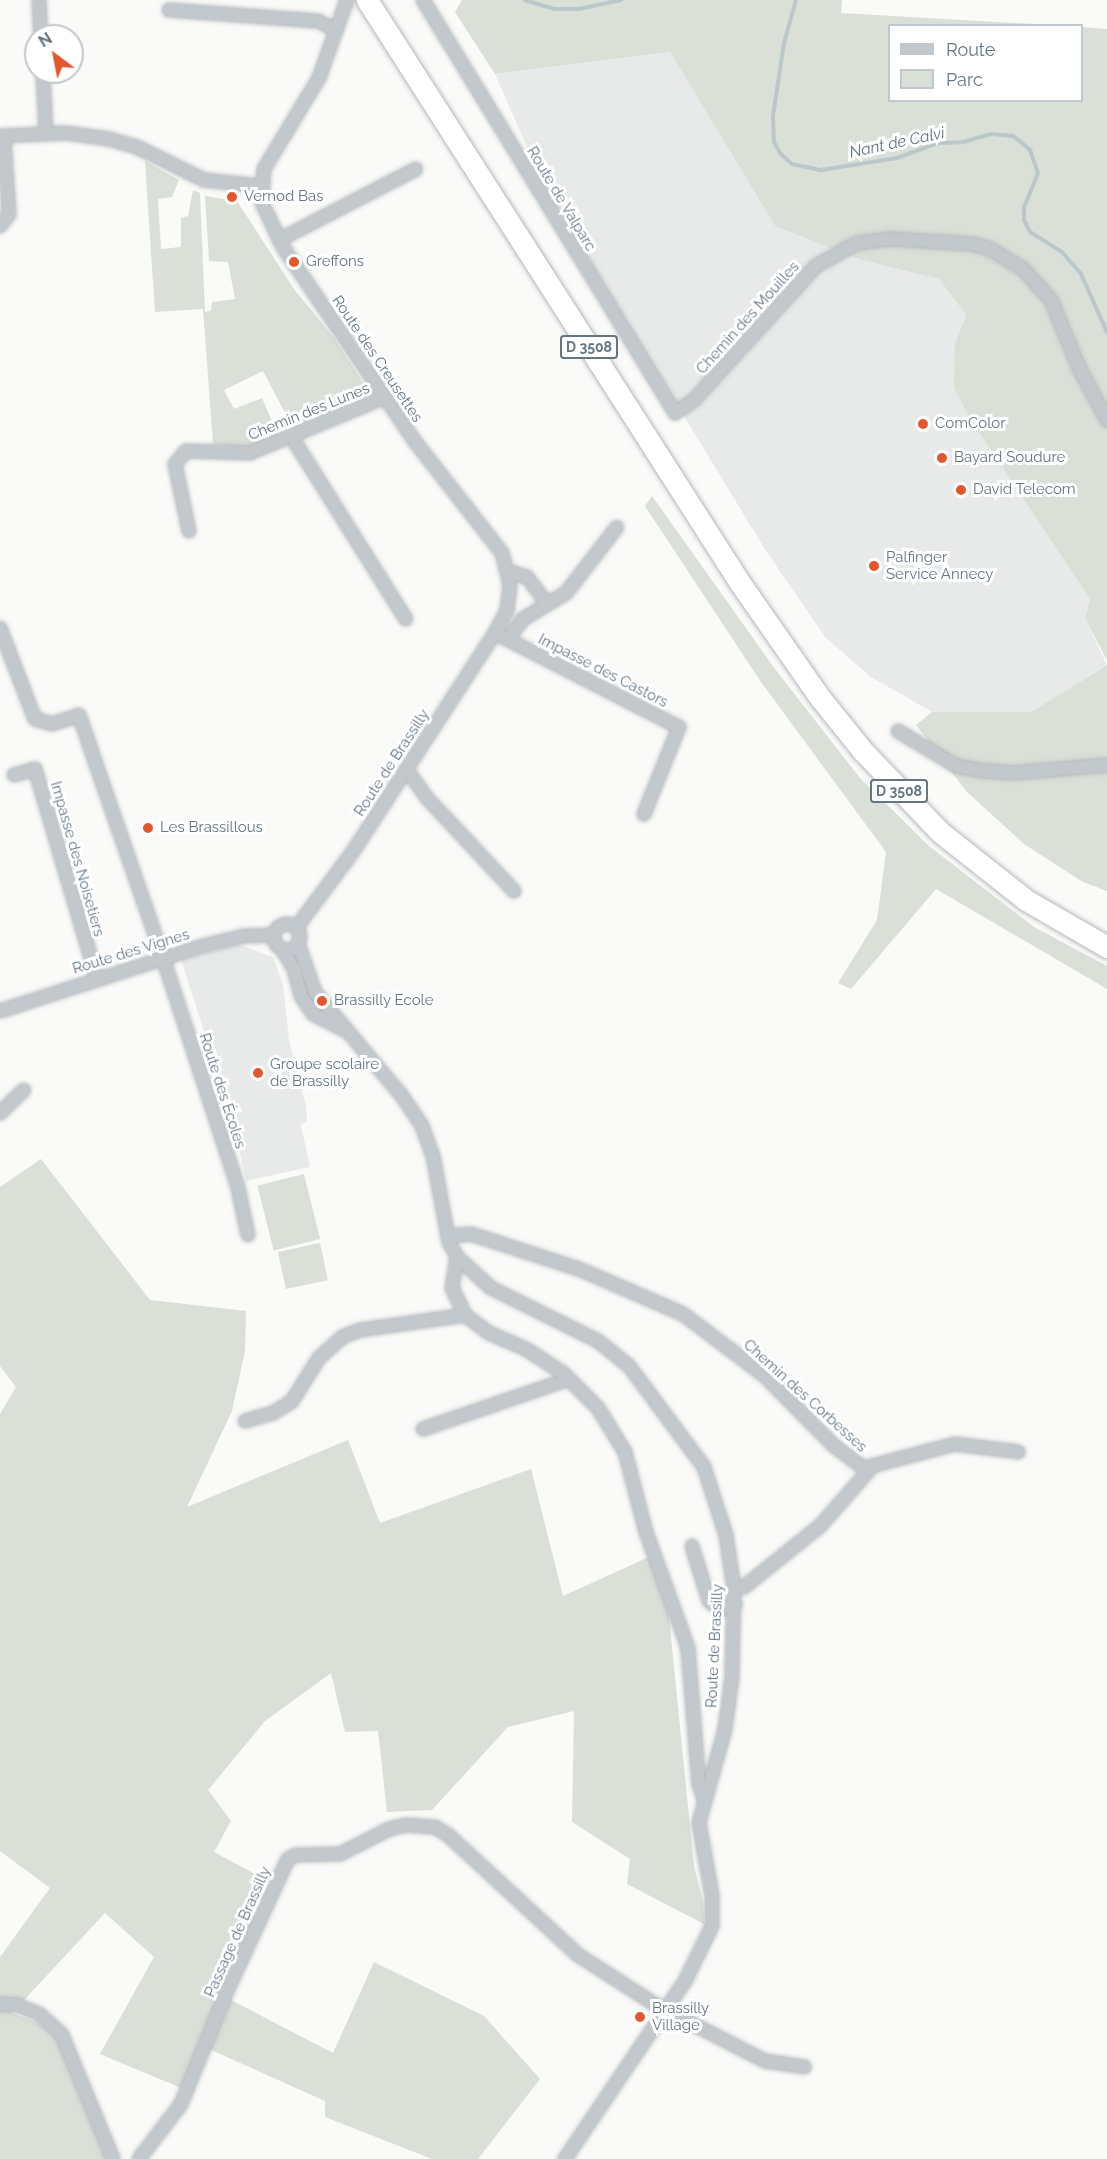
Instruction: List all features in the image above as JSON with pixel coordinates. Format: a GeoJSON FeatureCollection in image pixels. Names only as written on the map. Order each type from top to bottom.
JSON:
{"type":"FeatureCollection","features":[{"type":"Feature","properties":{"kind":"highway","name":"D 3508"},"geometry":{"type":"LineString","coordinates":[[370,3],[740,583],[821,699],[884,775],[940,832],[1026,900],[1107,947]]}},
{"type":"Feature","properties":{"kind":"street"},"geometry":{"type":"LineString","coordinates":[[39,0],[40,24]]}},
{"type":"Feature","properties":{"kind":"street","name":"Route des Creusettes"},"geometry":{"type":"LineString","coordinates":[[347,0],[319,78],[269,159],[261,186],[262,203],[279,240],[385,397],[498,548],[508,571],[507,610]]}},
{"type":"Feature","properties":{"kind":"street","name":"Route de Valparc"},"geometry":{"type":"LineString","coordinates":[[423,0],[675,413]]}},
{"type":"Feature","properties":{"kind":"street"},"geometry":{"type":"LineString","coordinates":[[169,10],[338,24]]}},
{"type":"Feature","properties":{"kind":"street"},"geometry":{"type":"LineString","coordinates":[[44,84],[46,134]]}},
{"type":"Feature","properties":{"kind":"street"},"geometry":{"type":"LineString","coordinates":[[0,226],[9,214],[2,136],[46,134],[109,139],[137,147],[204,180],[261,186]]}},
{"type":"Feature","properties":{"kind":"street"},"geometry":{"type":"LineString","coordinates":[[279,240],[416,169]]}},
{"type":"Feature","properties":{"kind":"street","name":"Chemin des Mouilles"},"geometry":{"type":"LineString","coordinates":[[675,413],[694,400],[816,266],[856,243],[900,240],[973,244],[990,249],[1023,269],[1039,284],[1061,318],[1080,370],[1107,420]]}},
{"type":"Feature","properties":{"kind":"street","name":"Chemin des Lunes"},"geometry":{"type":"LineString","coordinates":[[189,531],[176,464],[182,454],[191,450],[250,453],[385,397]]}},
{"type":"Feature","properties":{"kind":"street"},"geometry":{"type":"LineString","coordinates":[[291,436],[406,619]]}},
{"type":"Feature","properties":{"kind":"street"},"geometry":{"type":"LineString","coordinates":[[508,639],[518,624],[546,602],[566,593],[617,527]]}},
{"type":"Feature","properties":{"kind":"street"},"geometry":{"type":"LineString","coordinates":[[508,571],[527,577],[546,602]]}},
{"type":"Feature","properties":{"kind":"street","name":"Route de Brassilly"},"geometry":{"type":"LineString","coordinates":[[507,610],[495,633],[352,853],[296,928],[298,944],[310,986],[402,1096],[422,1126],[433,1156],[448,1236],[457,1257],[491,1288],[598,1341],[628,1366],[704,1467],[722,1518],[735,1605],[728,1712],[704,1799],[699,1831],[712,1895],[712,1926],[666,2010],[565,2159]]}},
{"type":"Feature","properties":{"kind":"street","name":"Route des Écoles"},"geometry":{"type":"LineString","coordinates":[[0,628],[35,719],[52,724],[79,715],[163,957],[238,1188],[248,1235]]}},
{"type":"Feature","properties":{"kind":"street","name":"Impasse des Castors"},"geometry":{"type":"LineString","coordinates":[[495,633],[679,727],[644,814]]}},
{"type":"Feature","properties":{"kind":"street"},"geometry":{"type":"LineString","coordinates":[[898,731],[956,766],[985,771],[1015,773],[1107,765]]}},
{"type":"Feature","properties":{"kind":"street","name":"Impasse des Noisetiers"},"geometry":{"type":"LineString","coordinates":[[15,775],[35,769],[96,978]]}},
{"type":"Feature","properties":{"kind":"street"},"geometry":{"type":"LineString","coordinates":[[406,769],[426,797],[514,891]]}},
{"type":"Feature","properties":{"kind":"street"},"geometry":{"type":"LineString","coordinates":[[274,935],[284,925],[296,928]]}},
{"type":"Feature","properties":{"kind":"street","name":"Route de Brassilly"},"geometry":{"type":"LineString","coordinates":[[274,935],[294,969],[301,996],[313,1014],[345,1029]]}},
{"type":"Feature","properties":{"kind":"street","name":"Route des Vignes"},"geometry":{"type":"LineString","coordinates":[[0,1011],[163,957],[244,936],[274,935]]}},
{"type":"Feature","properties":{"kind":"street"},"geometry":{"type":"LineString","coordinates":[[282,949],[298,944]]}},
{"type":"Feature","properties":{"kind":"street"},"geometry":{"type":"LineString","coordinates":[[0,1113],[24,1090]]}},
{"type":"Feature","properties":{"kind":"street","name":"Chemin des Corbesses"},"geometry":{"type":"LineString","coordinates":[[448,1236],[471,1234],[579,1269],[683,1314],[765,1376],[846,1457],[870,1469],[955,1444],[1019,1452]]}},
{"type":"Feature","properties":{"kind":"street"},"geometry":{"type":"LineString","coordinates":[[457,1257],[452,1288],[465,1315],[569,1379],[598,1408],[625,1452],[646,1532],[688,1648],[699,1784],[704,1799]]}},
{"type":"Feature","properties":{"kind":"street"},"geometry":{"type":"LineString","coordinates":[[245,1421],[284,1408],[298,1394],[319,1358],[342,1337],[360,1330],[465,1315]]}},
{"type":"Feature","properties":{"kind":"street"},"geometry":{"type":"LineString","coordinates":[[423,1429],[569,1379]]}},
{"type":"Feature","properties":{"kind":"street"},"geometry":{"type":"LineString","coordinates":[[734,1588],[744,1587],[821,1525],[870,1469]]}},
{"type":"Feature","properties":{"kind":"street"},"geometry":{"type":"LineString","coordinates":[[692,1546],[709,1601],[720,1609],[735,1605]]}},
{"type":"Feature","properties":{"kind":"street","name":"Passage de Brassilly"},"geometry":{"type":"LineString","coordinates":[[139,2159],[181,2104],[258,1921],[286,1862],[296,1855],[340,1854],[398,1827],[435,1827],[458,1843],[578,1955],[666,2010],[765,2061],[806,2067]]}},
{"type":"Feature","properties":{"kind":"street"},"geometry":{"type":"LineString","coordinates":[[0,2004],[39,2014],[62,2035],[113,2159]]}},
{"type":"Feature","properties":{"kind":"shaded area"},"geometry":{"type":"Polygon","coordinates":[[[670,52],[775,226],[861,260],[939,279],[966,315],[955,344],[970,419],[1090,599],[1085,619],[1107,665],[1031,712],[932,712],[871,677],[826,638],[766,551],[543,184],[495,74],[670,52]]]}},
{"type":"Feature","properties":{"kind":"shaded area","name":"Groupe scolaire de Brassilly"},"geometry":{"type":"Polygon","coordinates":[[[240,945],[273,957],[283,984],[289,1040],[306,1106],[307,1121],[301,1125],[310,1167],[246,1181],[237,1138],[227,1138],[218,1100],[225,1098],[181,959],[240,945]]]}},
{"type":"Feature","properties":{"kind":"green space"},"geometry":{"type":"Polygon","coordinates":[[[462,0],[842,0],[841,13],[1033,24],[888,24],[888,102],[1083,102],[1083,27],[1107,29],[1107,660],[1085,619],[1090,599],[970,419],[954,388],[955,344],[966,315],[939,279],[861,260],[775,226],[670,52],[495,74],[455,12],[462,0]]]}},
{"type":"Feature","properties":{"kind":"green space"},"geometry":{"type":"Polygon","coordinates":[[[145,161],[179,180],[172,197],[158,199],[161,249],[181,247],[181,218],[188,216],[193,190],[200,193],[205,312],[211,311],[212,302],[235,299],[228,262],[209,261],[205,196],[237,201],[294,289],[334,338],[371,395],[293,428],[263,371],[224,390],[234,409],[262,398],[278,435],[253,448],[213,444],[203,309],[155,312],[145,161]]]}},
{"type":"Feature","properties":{"kind":"green space"},"geometry":{"type":"Polygon","coordinates":[[[652,496],[775,669],[860,778],[929,846],[1034,927],[1107,966],[1107,989],[936,889],[851,989],[838,983],[877,920],[886,852],[761,682],[645,506],[652,496]]]}},
{"type":"Feature","properties":{"kind":"green space"},"geometry":{"type":"Polygon","coordinates":[[[1107,665],[1107,891],[1083,882],[1024,844],[966,791],[916,725],[932,712],[1031,712],[1107,665]]]}},
{"type":"Feature","properties":{"kind":"green space"},"geometry":{"type":"Polygon","coordinates":[[[41,1159],[150,1300],[246,1311],[245,1351],[232,1411],[187,1507],[348,1440],[380,1523],[531,1469],[563,1596],[649,1557],[667,1597],[694,1866],[703,1902],[704,1924],[627,1884],[630,1859],[572,1822],[574,1711],[508,1727],[432,1810],[387,1812],[378,1731],[345,1732],[331,1673],[265,1721],[208,1790],[231,1821],[214,1852],[259,1876],[247,1904],[255,1915],[223,1996],[333,2053],[374,1962],[484,2016],[540,2079],[478,2159],[432,2159],[325,2117],[325,2101],[200,2045],[181,2088],[100,2054],[154,1957],[105,1913],[12,2013],[36,2022],[55,2036],[64,2050],[106,2159],[0,2159],[0,1957],[50,1888],[0,1851],[0,1414],[16,1387],[0,1366],[0,1187],[41,1159]]]}},
{"type":"Feature","properties":{"kind":"green space"},"geometry":{"type":"Polygon","coordinates":[[[304,1174],[320,1239],[274,1251],[257,1186],[304,1174]]]}},
{"type":"Feature","properties":{"kind":"green space"},"geometry":{"type":"Polygon","coordinates":[[[320,1243],[328,1280],[286,1289],[278,1252],[320,1243]]]}},
{"type":"Feature","properties":{"kind":"waterway","name":"Nant de Calvi"},"geometry":{"type":"LineString","coordinates":[[525,0],[554,9],[579,9],[621,0]]}},
{"type":"Feature","properties":{"kind":"waterway","name":"Nant de Calvi"},"geometry":{"type":"LineString","coordinates":[[796,0],[784,43],[773,116],[774,142],[780,153],[792,164],[821,170],[897,158],[938,143],[963,142],[991,134],[1013,136],[1030,150],[1038,173],[1024,208],[1024,220],[1030,232],[1062,252],[1081,274],[1107,332]]}},
{"type":"Feature","properties":{"kind":"place","name":"Vernod Bas"},"geometry":{"type":"Point","coordinates":[232,197]}},
{"type":"Feature","properties":{"kind":"place","name":"Greffons"},"geometry":{"type":"Point","coordinates":[294,262]}},
{"type":"Feature","properties":{"kind":"place","name":"ComColor"},"geometry":{"type":"Point","coordinates":[923,424]}},
{"type":"Feature","properties":{"kind":"place","name":"Bayard Soudure"},"geometry":{"type":"Point","coordinates":[942,458]}},
{"type":"Feature","properties":{"kind":"place","name":"David Telecom"},"geometry":{"type":"Point","coordinates":[961,490]}},
{"type":"Feature","properties":{"kind":"place","name":"Palfinger Service Annecy"},"geometry":{"type":"Point","coordinates":[874,566]}},
{"type":"Feature","properties":{"kind":"place","name":"Les Brassillous"},"geometry":{"type":"Point","coordinates":[148,828]}},
{"type":"Feature","properties":{"kind":"place","name":"Brassilly Ecole"},"geometry":{"type":"Point","coordinates":[322,1001]}},
{"type":"Feature","properties":{"kind":"place","name":"Groupe scolaire de Brassilly"},"geometry":{"type":"Point","coordinates":[258,1073]}},
{"type":"Feature","properties":{"kind":"place","name":"Brassilly Village"},"geometry":{"type":"Point","coordinates":[640,2017]}}]}
